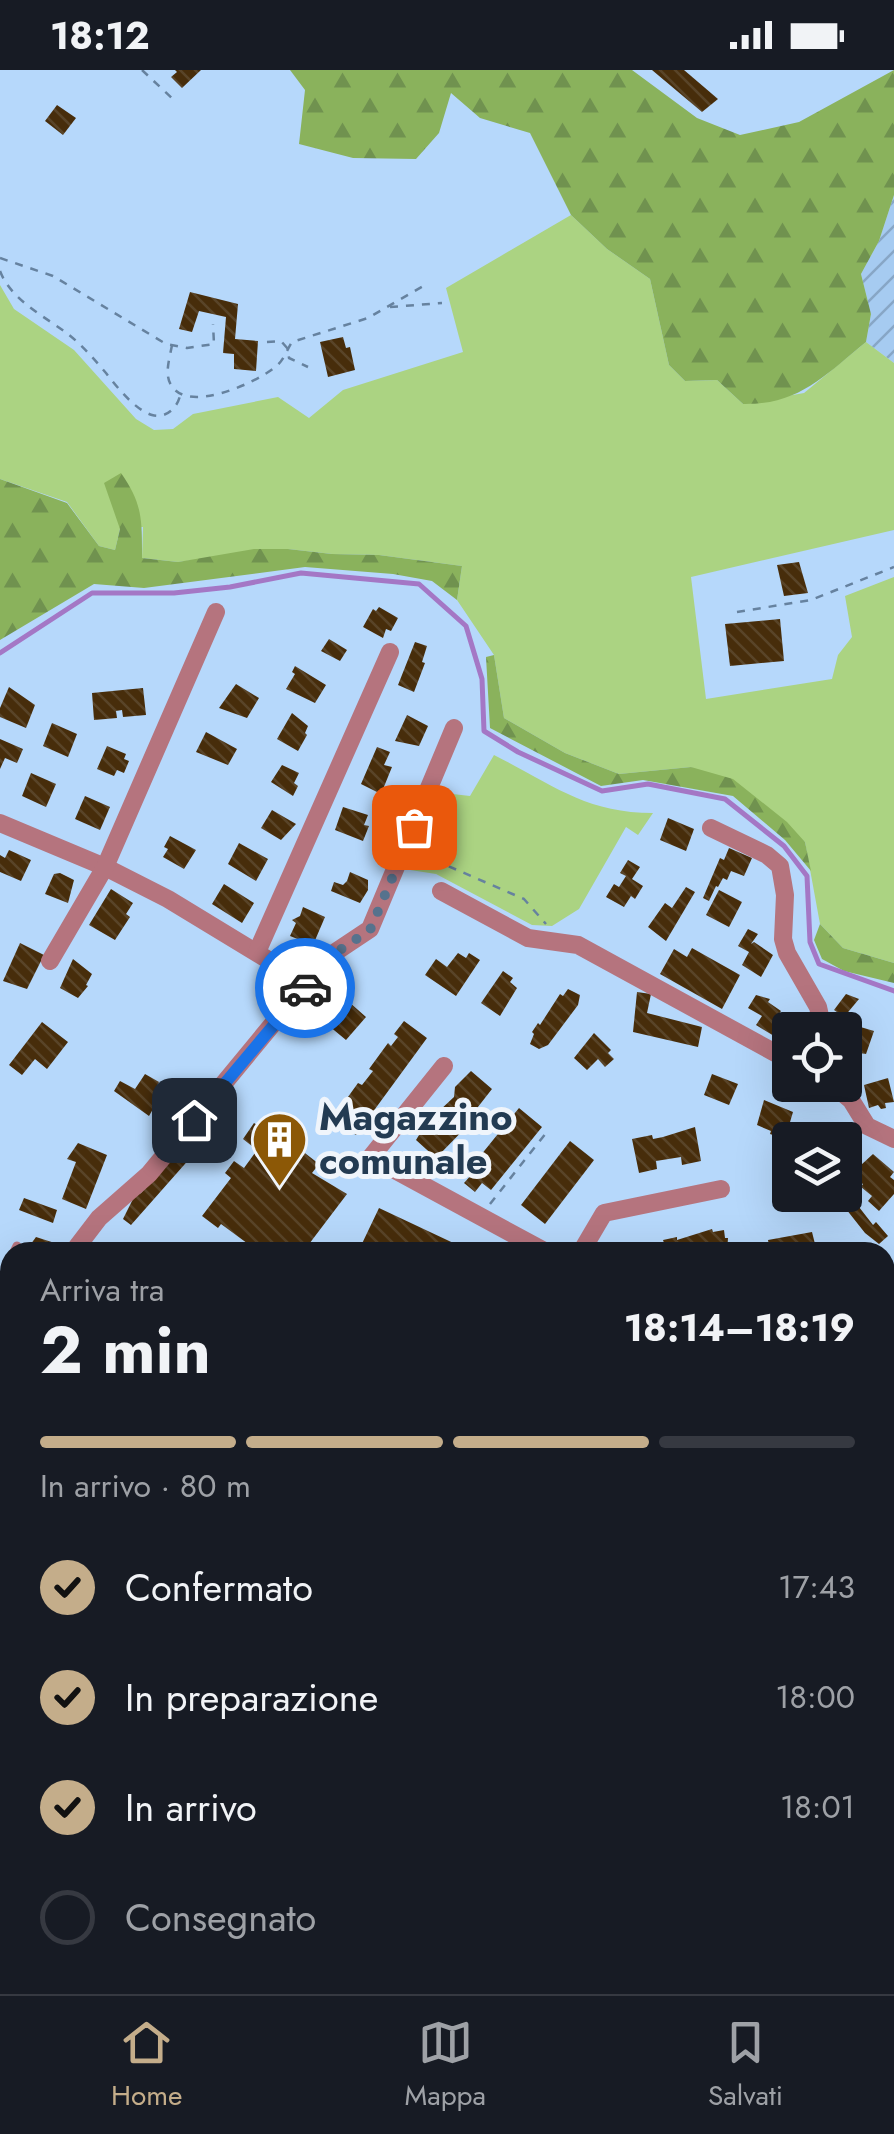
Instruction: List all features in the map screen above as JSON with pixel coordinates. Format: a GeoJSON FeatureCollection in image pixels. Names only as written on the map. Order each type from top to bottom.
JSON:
{"type":"FeatureCollection","features":[{"type":"Feature","properties":{"kind":"street"},"geometry":{"type":"LineString","coordinates":[[50,960],[106,867],[216,612]]}},
{"type":"Feature","properties":{"kind":"street"},"geometry":{"type":"LineString","coordinates":[[257,952],[390,652]]}},
{"type":"Feature","properties":{"kind":"street"},"geometry":{"type":"LineString","coordinates":[[81,1242],[99,1218],[149,1174],[328,958],[370,930],[454,728]]}},
{"type":"Feature","properties":{"kind":"street"},"geometry":{"type":"LineString","coordinates":[[0,823],[106,867],[168,899],[308,984]]}},
{"type":"Feature","properties":{"kind":"street"},"geometry":{"type":"LineString","coordinates":[[711,828],[768,855],[780,866],[785,896],[783,940],[819,1012]]}},
{"type":"Feature","properties":{"kind":"street"},"geometry":{"type":"LineString","coordinates":[[442,890],[528,938],[578,945],[772,1051]]}},
{"type":"Feature","properties":{"kind":"street"},"geometry":{"type":"LineString","coordinates":[[444,1066],[370,1157],[527,1242]]}},
{"type":"Feature","properties":{"kind":"street"},"geometry":{"type":"LineString","coordinates":[[852,1102],[866,1126],[894,1139]]}},
{"type":"Feature","properties":{"kind":"street"},"geometry":{"type":"LineString","coordinates":[[587,1242],[604,1214],[721,1189]]}},
{"type":"Feature","properties":{"kind":"path"},"geometry":{"type":"LineString","coordinates":[[142,70],[176,102]]}},
{"type":"Feature","properties":{"kind":"path"},"geometry":{"type":"LineString","coordinates":[[0,258],[53,276],[140,330],[172,345],[187,348],[214,344],[214,324]]}},
{"type":"Feature","properties":{"kind":"path"},"geometry":{"type":"LineString","coordinates":[[0,271],[9,288],[89,353],[116,386],[146,412],[157,416],[168,413],[178,406],[181,394]]}},
{"type":"Feature","properties":{"kind":"path"},"geometry":{"type":"LineString","coordinates":[[172,345],[168,378],[172,387],[190,397],[208,396],[241,387],[273,368],[292,342],[368,318],[425,285]]}},
{"type":"Feature","properties":{"kind":"path"},"geometry":{"type":"LineString","coordinates":[[388,308],[442,303]]}},
{"type":"Feature","properties":{"kind":"path"},"geometry":{"type":"LineString","coordinates":[[267,342],[280,341],[290,358],[308,367]]}},
{"type":"Feature","properties":{"kind":"path"},"geometry":{"type":"LineString","coordinates":[[737,612],[811,600],[894,567]]}},
{"type":"Feature","properties":{"kind":"path"},"geometry":{"type":"LineString","coordinates":[[400,860],[425,856],[524,899],[557,942]]}},
{"type":"Feature","properties":{"kind":"path"},"geometry":{"type":"LineString","coordinates":[[479,1217],[546,1133]]}},
{"type":"Feature","properties":{"kind":"shaded area"},"geometry":{"type":"Polygon","coordinates":[[[894,195],[894,363],[866,342],[871,314],[861,274],[879,241],[894,195]]]}},
{"type":"Feature","properties":{"kind":"green space"},"geometry":{"type":"Polygon","coordinates":[[[290,70],[632,70],[697,118],[740,135],[799,122],[894,70],[894,195],[879,241],[861,274],[871,314],[866,342],[810,386],[780,400],[743,404],[717,380],[685,381],[669,365],[650,279],[607,249],[571,215],[530,133],[480,118],[451,93],[439,133],[416,159],[353,158],[299,144],[305,90],[290,70]]]}},
{"type":"Feature","properties":{"kind":"green space"},"geometry":{"type":"Polygon","coordinates":[[[571,215],[607,249],[650,279],[669,365],[685,381],[717,380],[743,404],[804,393],[866,342],[894,363],[894,530],[691,577],[706,699],[832,679],[838,655],[852,637],[845,596],[894,577],[894,963],[843,948],[820,924],[805,842],[691,767],[619,774],[565,753],[504,718],[494,655],[457,600],[462,566],[288,549],[178,562],[142,558],[143,527],[120,529],[115,550],[99,546],[67,502],[0,479],[0,285],[14,309],[74,350],[136,419],[154,430],[173,429],[193,414],[278,397],[309,418],[343,390],[463,352],[446,288],[571,215]]]}},
{"type":"Feature","properties":{"kind":"green space"},"geometry":{"type":"Polygon","coordinates":[[[121,473],[140,513],[142,558],[178,562],[254,549],[288,549],[462,566],[457,600],[432,581],[305,567],[144,588],[94,584],[0,640],[0,479],[67,503],[99,546],[115,550],[120,529],[104,483],[121,473]]]}},
{"type":"Feature","properties":{"kind":"green space"},"geometry":{"type":"Polygon","coordinates":[[[494,655],[504,718],[565,753],[619,774],[691,767],[733,779],[787,822],[805,842],[811,871],[785,840],[733,796],[643,780],[601,786],[490,728],[486,657],[494,655]]]}},
{"type":"Feature","properties":{"kind":"green space"},"geometry":{"type":"Polygon","coordinates":[[[494,755],[588,802],[629,812],[653,813],[638,835],[626,827],[579,909],[552,926],[532,925],[436,874],[404,869],[435,792],[470,796],[494,755]]]}},
{"type":"Feature","properties":{"kind":"green space"},"geometry":{"type":"Polygon","coordinates":[[[820,924],[843,948],[894,963],[894,983],[844,971],[822,959],[814,940],[820,924]]]}},
{"type":"Feature","properties":{"kind":"building"},"geometry":{"type":"Polygon","coordinates":[[[175,70],[201,70],[182,88],[171,77],[175,70]]]}},
{"type":"Feature","properties":{"kind":"building"},"geometry":{"type":"Polygon","coordinates":[[[652,70],[684,70],[718,99],[702,112],[652,70]]]}},
{"type":"Feature","properties":{"kind":"building"},"geometry":{"type":"Polygon","coordinates":[[[57,105],[76,118],[63,135],[45,121],[57,105]]]}},
{"type":"Feature","properties":{"kind":"building"},"geometry":{"type":"Polygon","coordinates":[[[190,292],[238,304],[235,339],[258,341],[256,371],[234,369],[234,354],[223,353],[226,317],[199,311],[192,332],[179,329],[190,292]]]}},
{"type":"Feature","properties":{"kind":"building"},"geometry":{"type":"Polygon","coordinates":[[[343,337],[346,348],[350,347],[355,370],[328,377],[320,342],[343,337]]]}},
{"type":"Feature","properties":{"kind":"building"},"geometry":{"type":"Polygon","coordinates":[[[799,562],[808,593],[784,596],[777,565],[799,562]]]}},
{"type":"Feature","properties":{"kind":"building"},"geometry":{"type":"Polygon","coordinates":[[[379,607],[398,618],[383,638],[363,627],[373,609],[379,607]]]}},
{"type":"Feature","properties":{"kind":"building"},"geometry":{"type":"Polygon","coordinates":[[[780,619],[784,661],[730,666],[725,624],[780,619]]]}},
{"type":"Feature","properties":{"kind":"building"},"geometry":{"type":"Polygon","coordinates":[[[329,639],[347,650],[340,661],[321,651],[329,639]]]}},
{"type":"Feature","properties":{"kind":"building"},"geometry":{"type":"Polygon","coordinates":[[[415,642],[427,646],[414,692],[398,685],[415,642]]]}},
{"type":"Feature","properties":{"kind":"building"},"geometry":{"type":"Polygon","coordinates":[[[295,666],[326,685],[315,703],[286,689],[295,666]]]}},
{"type":"Feature","properties":{"kind":"building"},"geometry":{"type":"Polygon","coordinates":[[[236,684],[259,698],[247,718],[219,708],[236,684]]]}},
{"type":"Feature","properties":{"kind":"building"},"geometry":{"type":"Polygon","coordinates":[[[9,687],[35,705],[26,728],[0,717],[9,687]]]}},
{"type":"Feature","properties":{"kind":"building"},"geometry":{"type":"Polygon","coordinates":[[[143,688],[146,715],[123,717],[122,710],[116,711],[117,718],[94,720],[92,693],[143,688]]]}},
{"type":"Feature","properties":{"kind":"building"},"geometry":{"type":"Polygon","coordinates":[[[292,713],[308,726],[298,751],[277,739],[292,713]]]}},
{"type":"Feature","properties":{"kind":"building"},"geometry":{"type":"Polygon","coordinates":[[[407,715],[428,726],[419,746],[395,741],[407,715]]]}},
{"type":"Feature","properties":{"kind":"building"},"geometry":{"type":"Polygon","coordinates":[[[52,723],[77,734],[68,757],[43,746],[52,723]]]}},
{"type":"Feature","properties":{"kind":"building"},"geometry":{"type":"Polygon","coordinates":[[[206,732],[237,749],[228,765],[196,752],[206,732]]]}},
{"type":"Feature","properties":{"kind":"building"},"geometry":{"type":"Polygon","coordinates":[[[0,739],[23,749],[17,763],[5,758],[0,769],[0,739]]]}},
{"type":"Feature","properties":{"kind":"building"},"geometry":{"type":"Polygon","coordinates":[[[107,746],[126,754],[124,759],[129,761],[124,773],[117,770],[114,776],[97,769],[107,746]]]}},
{"type":"Feature","properties":{"kind":"building"},"geometry":{"type":"Polygon","coordinates":[[[377,747],[390,752],[384,765],[392,767],[381,794],[361,784],[377,747]]]}},
{"type":"Feature","properties":{"kind":"building"},"geometry":{"type":"Polygon","coordinates":[[[282,765],[299,773],[293,796],[271,782],[282,765]]]}},
{"type":"Feature","properties":{"kind":"building"},"geometry":{"type":"Polygon","coordinates":[[[31,773],[56,784],[46,807],[22,796],[31,773]]]}},
{"type":"Feature","properties":{"kind":"building"},"geometry":{"type":"Polygon","coordinates":[[[85,796],[110,807],[100,830],[75,819],[85,796]]]}},
{"type":"Feature","properties":{"kind":"building"},"geometry":{"type":"Polygon","coordinates":[[[343,807],[368,815],[364,825],[369,826],[363,841],[335,830],[343,807]]]}},
{"type":"Feature","properties":{"kind":"building"},"geometry":{"type":"Polygon","coordinates":[[[272,810],[296,824],[281,840],[261,828],[272,810]]]}},
{"type":"Feature","properties":{"kind":"building"},"geometry":{"type":"Polygon","coordinates":[[[668,818],[694,829],[686,851],[660,840],[668,818]]]}},
{"type":"Feature","properties":{"kind":"building"},"geometry":{"type":"Polygon","coordinates":[[[170,836],[196,850],[184,869],[163,857],[170,836]]]}},
{"type":"Feature","properties":{"kind":"building"},"geometry":{"type":"Polygon","coordinates":[[[239,843],[268,859],[256,881],[228,864],[239,843]]]}},
{"type":"Feature","properties":{"kind":"building"},"geometry":{"type":"Polygon","coordinates":[[[729,848],[752,858],[744,876],[731,871],[727,880],[723,878],[716,886],[709,901],[703,898],[720,858],[724,860],[729,848]]]}},
{"type":"Feature","properties":{"kind":"building"},"geometry":{"type":"Polygon","coordinates":[[[9,850],[31,860],[21,881],[0,872],[0,855],[5,858],[9,850]]]}},
{"type":"Feature","properties":{"kind":"building"},"geometry":{"type":"Polygon","coordinates":[[[628,860],[640,867],[632,879],[643,886],[624,907],[606,897],[614,884],[619,887],[626,876],[620,873],[628,860]]]}},
{"type":"Feature","properties":{"kind":"building"},"geometry":{"type":"Polygon","coordinates":[[[350,872],[368,880],[368,890],[360,903],[331,891],[334,882],[343,885],[347,881],[350,872]]]}},
{"type":"Feature","properties":{"kind":"building"},"geometry":{"type":"Polygon","coordinates":[[[54,874],[74,880],[68,903],[45,894],[54,874]]]}},
{"type":"Feature","properties":{"kind":"building"},"geometry":{"type":"Polygon","coordinates":[[[224,884],[254,903],[242,923],[212,904],[224,884]]]}},
{"type":"Feature","properties":{"kind":"building"},"geometry":{"type":"Polygon","coordinates":[[[686,887],[695,892],[666,941],[648,927],[665,903],[672,908],[686,887]]]}},
{"type":"Feature","properties":{"kind":"building"},"geometry":{"type":"Polygon","coordinates":[[[111,889],[133,903],[126,914],[130,917],[115,940],[89,925],[111,889]]]}},
{"type":"Feature","properties":{"kind":"building"},"geometry":{"type":"Polygon","coordinates":[[[719,890],[742,902],[729,927],[706,915],[719,890]]]}},
{"type":"Feature","properties":{"kind":"building"},"geometry":{"type":"Polygon","coordinates":[[[303,907],[325,917],[313,945],[290,936],[296,923],[292,920],[300,916],[303,907]]]}},
{"type":"Feature","properties":{"kind":"building"},"geometry":{"type":"Polygon","coordinates":[[[748,929],[758,934],[751,944],[754,942],[773,955],[761,977],[742,965],[749,952],[738,946],[748,929]]]}},
{"type":"Feature","properties":{"kind":"building"},"geometry":{"type":"Polygon","coordinates":[[[20,943],[44,955],[27,989],[3,981],[20,943]]]}},
{"type":"Feature","properties":{"kind":"building"},"geometry":{"type":"Polygon","coordinates":[[[692,948],[740,975],[722,1009],[660,974],[674,949],[687,957],[692,948]]]}},
{"type":"Feature","properties":{"kind":"building"},"geometry":{"type":"Polygon","coordinates":[[[458,953],[466,958],[469,953],[480,960],[456,996],[425,975],[436,959],[447,967],[458,953]]]}},
{"type":"Feature","properties":{"kind":"building"},"geometry":{"type":"Polygon","coordinates":[[[73,959],[92,974],[78,998],[60,988],[73,959]]]}},
{"type":"Feature","properties":{"kind":"building"},"geometry":{"type":"Polygon","coordinates":[[[503,971],[513,978],[510,982],[517,988],[500,1016],[481,1003],[503,971]]]}},
{"type":"Feature","properties":{"kind":"building"},"geometry":{"type":"Polygon","coordinates":[[[568,989],[580,995],[578,1005],[548,1045],[539,1049],[530,1044],[538,1023],[568,989]]]}},
{"type":"Feature","properties":{"kind":"building"},"geometry":{"type":"Polygon","coordinates":[[[637,992],[651,994],[647,1013],[702,1027],[698,1047],[633,1032],[637,992]]]}},
{"type":"Feature","properties":{"kind":"building"},"geometry":{"type":"Polygon","coordinates":[[[846,994],[859,999],[848,1012],[834,1010],[846,994]]]}},
{"type":"Feature","properties":{"kind":"building"},"geometry":{"type":"Polygon","coordinates":[[[341,995],[366,1017],[346,1040],[317,1016],[334,996],[341,995]]]}},
{"type":"Feature","properties":{"kind":"building"},"geometry":{"type":"Polygon","coordinates":[[[756,995],[770,999],[768,1002],[781,1011],[772,1012],[772,1035],[756,1025],[762,1016],[748,1008],[756,995]]]}},
{"type":"Feature","properties":{"kind":"building"},"geometry":{"type":"Polygon","coordinates":[[[404,1021],[427,1038],[356,1135],[336,1121],[343,1111],[340,1108],[358,1083],[362,1085],[373,1071],[369,1069],[388,1043],[391,1046],[398,1037],[394,1034],[404,1021]]]}},
{"type":"Feature","properties":{"kind":"building"},"geometry":{"type":"Polygon","coordinates":[[[42,1022],[68,1042],[47,1069],[35,1059],[22,1075],[9,1065],[42,1022]]]}},
{"type":"Feature","properties":{"kind":"building"},"geometry":{"type":"Polygon","coordinates":[[[862,1027],[874,1031],[866,1054],[862,1053],[862,1027]]]}},
{"type":"Feature","properties":{"kind":"building"},"geometry":{"type":"Polygon","coordinates":[[[594,1033],[611,1050],[608,1053],[614,1059],[605,1067],[598,1059],[587,1070],[574,1058],[594,1033]]]}},
{"type":"Feature","properties":{"kind":"building"},"geometry":{"type":"Polygon","coordinates":[[[471,1071],[492,1089],[474,1112],[478,1115],[436,1158],[416,1140],[471,1071]]]}},
{"type":"Feature","properties":{"kind":"building"},"geometry":{"type":"Polygon","coordinates":[[[145,1074],[159,1082],[154,1100],[157,1102],[149,1116],[114,1091],[120,1081],[135,1089],[145,1074]]]}},
{"type":"Feature","properties":{"kind":"building"},"geometry":{"type":"Polygon","coordinates":[[[712,1074],[738,1084],[729,1105],[704,1095],[712,1074]]]}},
{"type":"Feature","properties":{"kind":"building"},"geometry":{"type":"Polygon","coordinates":[[[888,1078],[894,1102],[885,1103],[886,1108],[869,1108],[864,1085],[888,1078]]]}},
{"type":"Feature","properties":{"kind":"building"},"geometry":{"type":"Polygon","coordinates":[[[764,1100],[793,1112],[790,1122],[772,1122],[772,1135],[757,1125],[764,1100]]]}},
{"type":"Feature","properties":{"kind":"building"},"geometry":{"type":"Polygon","coordinates":[[[519,1108],[542,1127],[491,1190],[482,1183],[475,1192],[464,1183],[472,1174],[468,1171],[519,1108]]]}},
{"type":"Feature","properties":{"kind":"building"},"geometry":{"type":"Polygon","coordinates":[[[211,1113],[222,1122],[131,1225],[123,1219],[134,1197],[211,1113]]]}},
{"type":"Feature","properties":{"kind":"building","name":"Magazzino comunale"},"geometry":{"type":"Polygon","coordinates":[[[254,1123],[285,1143],[292,1143],[319,1164],[312,1173],[347,1194],[311,1242],[245,1242],[202,1216],[231,1178],[225,1173],[234,1161],[244,1168],[257,1150],[243,1139],[254,1123]]]}},
{"type":"Feature","properties":{"kind":"building"},"geometry":{"type":"Polygon","coordinates":[[[695,1127],[701,1161],[682,1165],[681,1157],[656,1161],[657,1169],[639,1173],[632,1139],[652,1135],[653,1139],[695,1127]]]}},
{"type":"Feature","properties":{"kind":"building"},"geometry":{"type":"Polygon","coordinates":[[[570,1141],[594,1160],[545,1224],[521,1205],[570,1141]]]}},
{"type":"Feature","properties":{"kind":"building"},"geometry":{"type":"Polygon","coordinates":[[[78,1143],[107,1155],[86,1209],[62,1199],[76,1162],[67,1159],[78,1143]]]}},
{"type":"Feature","properties":{"kind":"building"},"geometry":{"type":"Polygon","coordinates":[[[873,1154],[894,1172],[890,1177],[894,1180],[894,1194],[879,1211],[868,1201],[872,1196],[862,1188],[862,1164],[873,1154]]]}},
{"type":"Feature","properties":{"kind":"building"},"geometry":{"type":"Polygon","coordinates":[[[24,1198],[57,1210],[53,1223],[19,1210],[24,1198]]]}},
{"type":"Feature","properties":{"kind":"building"},"geometry":{"type":"Polygon","coordinates":[[[379,1208],[451,1242],[363,1242],[379,1208]]]}},
{"type":"Feature","properties":{"kind":"building"},"geometry":{"type":"Polygon","coordinates":[[[862,1211],[888,1236],[876,1242],[848,1212],[862,1211]]]}},
{"type":"Feature","properties":{"kind":"building"},"geometry":{"type":"Polygon","coordinates":[[[712,1229],[724,1230],[728,1238],[728,1242],[663,1240],[677,1240],[712,1229]]]}},
{"type":"Feature","properties":{"kind":"building"},"geometry":{"type":"Polygon","coordinates":[[[812,1232],[814,1242],[768,1242],[812,1232]]]}},
{"type":"Feature","properties":{"kind":"waterway"},"geometry":{"type":"LineString","coordinates":[[0,653],[92,593],[174,593],[301,573],[419,584],[466,626],[482,679],[484,731],[518,752],[602,791],[648,784],[725,799],[784,846],[807,876],[810,942],[819,964],[894,991]]}},
{"type":"Feature","properties":{"kind":"way so far"},"geometry":{"type":"LineString","coordinates":[[305,988],[328,958],[370,930],[414,827]]}},
{"type":"Feature","properties":{"kind":"place","name":"Magazzino comunale"},"geometry":{"type":"Point","coordinates":[280,1188]}},
{"type":"Feature","properties":{"kind":"route"},"geometry":{"type":"LineString","coordinates":[[194,1120],[305,988]]}}]}
